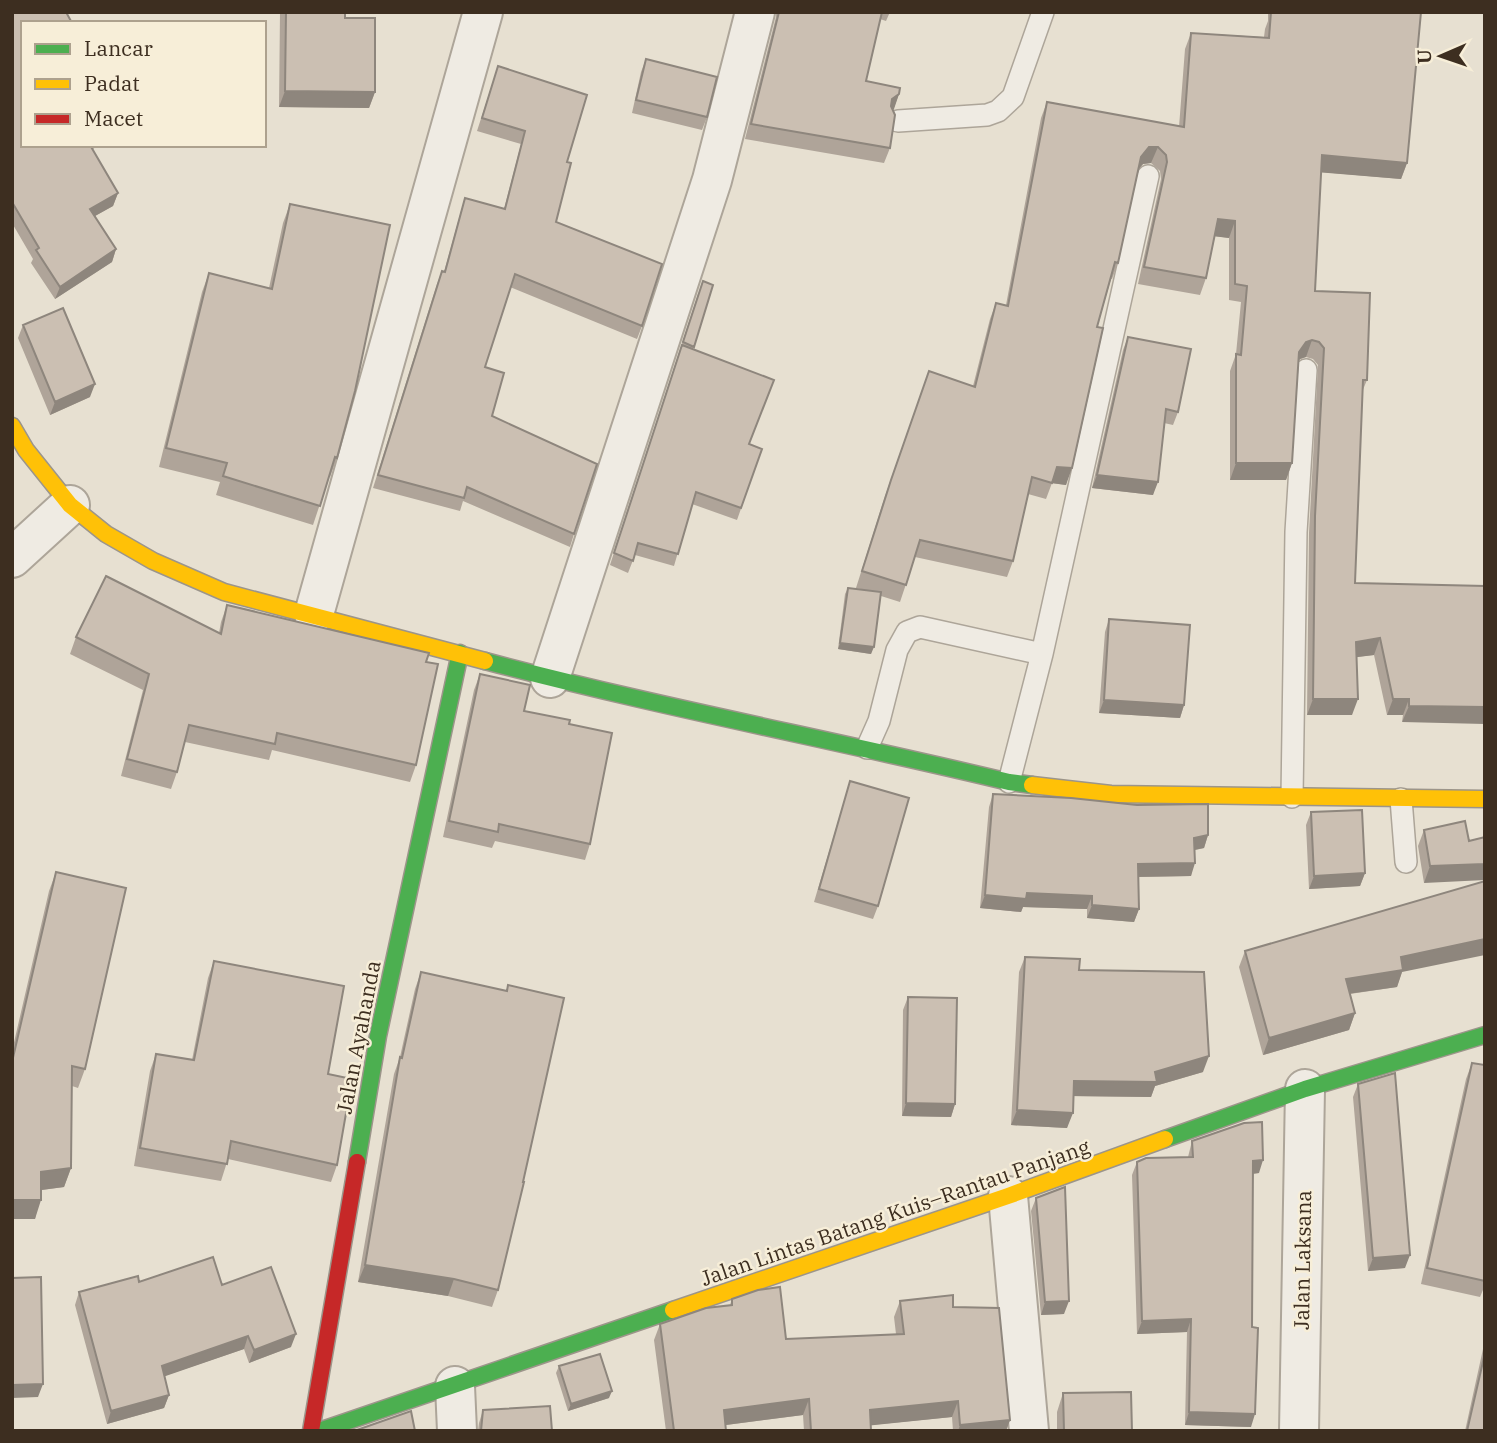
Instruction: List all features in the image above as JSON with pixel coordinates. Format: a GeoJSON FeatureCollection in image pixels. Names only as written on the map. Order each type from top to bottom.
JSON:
{"type":"FeatureCollection","features":[{"type":"Feature","properties":{"kind":"street"},"geometry":{"type":"LineString","coordinates":[[314,614],[483,12]]}},
{"type":"Feature","properties":{"kind":"street"},"geometry":{"type":"LineString","coordinates":[[550,678],[712,180],[755,12]]}},
{"type":"Feature","properties":{"kind":"street"},"geometry":{"type":"LineString","coordinates":[[12,426],[26,450],[70,505],[106,534],[153,561],[223,592],[550,678],[1009,782],[1111,794],[1485,799]]}},
{"type":"Feature","properties":{"kind":"street"},"geometry":{"type":"LineString","coordinates":[[12,558],[70,505]]}},
{"type":"Feature","properties":{"kind":"street","name":"Jalan Ayahanda"},"geometry":{"type":"LineString","coordinates":[[311,1431],[378,1036],[460,653]]}},
{"type":"Feature","properties":{"kind":"street","name":"Jalan Lintas Batang Kuis–Rantau Panjang"},"geometry":{"type":"LineString","coordinates":[[319,1431],[1008,1196],[1305,1089],[1485,1035]]}},
{"type":"Feature","properties":{"kind":"street","name":"Jalan Laksana"},"geometry":{"type":"LineString","coordinates":[[1299,1431],[1305,1089]]}},
{"type":"Feature","properties":{"kind":"street"},"geometry":{"type":"LineString","coordinates":[[1008,1196],[1029,1431]]}},
{"type":"Feature","properties":{"kind":"street"},"geometry":{"type":"LineString","coordinates":[[455,1386],[457,1431]]}},
{"type":"Feature","properties":{"kind":"lane"},"geometry":{"type":"LineString","coordinates":[[898,121],[987,115],[998,111],[1013,97],[1042,12]]}},
{"type":"Feature","properties":{"kind":"lane"},"geometry":{"type":"LineString","coordinates":[[1009,782],[1042,654],[1148,176]]}},
{"type":"Feature","properties":{"kind":"lane"},"geometry":{"type":"LineString","coordinates":[[1292,797],[1296,532],[1306,370]]}},
{"type":"Feature","properties":{"kind":"lane"},"geometry":{"type":"LineString","coordinates":[[867,748],[879,721],[897,650],[907,632],[920,627],[1042,654]]}},
{"type":"Feature","properties":{"kind":"lane"},"geometry":{"type":"LineString","coordinates":[[1401,799],[1406,862]]}},
{"type":"Feature","properties":{"kind":"building"},"geometry":{"type":"Polygon","coordinates":[[[12,12],[66,12],[71,21],[21,21],[21,147],[91,147],[118,193],[90,209],[116,249],[60,287],[36,250],[39,248],[12,202],[12,12]]]}},
{"type":"Feature","properties":{"kind":"building"},"geometry":{"type":"Polygon","coordinates":[[[286,12],[345,12],[345,18],[375,18],[375,92],[285,91],[286,12]]]}},
{"type":"Feature","properties":{"kind":"building"},"geometry":{"type":"Polygon","coordinates":[[[779,12],[882,12],[866,81],[900,88],[899,94],[892,99],[891,106],[895,115],[890,148],[751,124],[779,12]]]}},
{"type":"Feature","properties":{"kind":"building"},"geometry":{"type":"Polygon","coordinates":[[[1271,12],[1421,12],[1407,163],[1322,155],[1315,291],[1370,293],[1367,380],[1363,380],[1355,583],[1485,586],[1485,707],[1409,706],[1409,699],[1393,699],[1380,638],[1356,642],[1358,699],[1313,699],[1315,516],[1324,348],[1319,342],[1312,340],[1306,342],[1299,352],[1292,463],[1236,463],[1236,354],[1241,355],[1247,286],[1235,284],[1235,221],[1218,219],[1206,278],[1144,267],[1167,162],[1166,155],[1158,147],[1149,147],[1141,157],[1118,263],[1115,262],[1097,327],[1103,328],[1072,468],[1057,467],[1052,483],[1032,477],[1013,561],[920,540],[906,585],[862,571],[929,371],[975,387],[996,303],[1008,306],[1047,102],[1184,127],[1191,33],[1269,38],[1271,12]]]}},
{"type":"Feature","properties":{"kind":"building"},"geometry":{"type":"Polygon","coordinates":[[[646,59],[717,77],[707,117],[636,100],[646,59]]]}},
{"type":"Feature","properties":{"kind":"building"},"geometry":{"type":"Polygon","coordinates":[[[498,66],[587,95],[567,162],[571,163],[556,222],[662,264],[642,326],[515,274],[485,367],[504,373],[492,416],[597,464],[574,534],[467,487],[464,498],[378,475],[442,271],[445,272],[465,198],[505,209],[525,131],[482,118],[498,66]]]}},
{"type":"Feature","properties":{"kind":"building"},"geometry":{"type":"Polygon","coordinates":[[[290,204],[390,225],[355,391],[337,458],[335,457],[320,506],[223,476],[227,463],[166,448],[209,273],[272,289],[290,204]]]}},
{"type":"Feature","properties":{"kind":"building"},"geometry":{"type":"Polygon","coordinates":[[[703,281],[713,285],[694,347],[683,342],[703,281]]]}},
{"type":"Feature","properties":{"kind":"building"},"geometry":{"type":"Polygon","coordinates":[[[63,308],[95,384],[55,402],[23,325],[63,308]]]}},
{"type":"Feature","properties":{"kind":"building"},"geometry":{"type":"Polygon","coordinates":[[[1128,337],[1191,349],[1178,412],[1166,409],[1158,482],[1097,475],[1128,337]]]}},
{"type":"Feature","properties":{"kind":"building"},"geometry":{"type":"Polygon","coordinates":[[[682,345],[774,380],[749,444],[762,449],[741,508],[696,492],[678,554],[638,543],[633,561],[614,553],[682,345]]]}},
{"type":"Feature","properties":{"kind":"building"},"geometry":{"type":"Polygon","coordinates":[[[106,576],[221,634],[227,605],[429,653],[426,662],[438,664],[416,765],[277,733],[275,744],[189,725],[177,772],[127,759],[149,674],[76,637],[106,576]]]}},
{"type":"Feature","properties":{"kind":"building"},"geometry":{"type":"Polygon","coordinates":[[[848,588],[881,592],[874,647],[840,643],[848,588]]]}},
{"type":"Feature","properties":{"kind":"building"},"geometry":{"type":"Polygon","coordinates":[[[1109,619],[1190,625],[1184,705],[1104,700],[1109,619]]]}},
{"type":"Feature","properties":{"kind":"building"},"geometry":{"type":"Polygon","coordinates":[[[480,674],[530,685],[524,711],[570,720],[569,724],[612,733],[590,844],[499,824],[498,832],[449,821],[480,674]]]}},
{"type":"Feature","properties":{"kind":"building"},"geometry":{"type":"Polygon","coordinates":[[[850,781],[909,798],[878,906],[819,889],[850,781]]]}},
{"type":"Feature","properties":{"kind":"building"},"geometry":{"type":"Polygon","coordinates":[[[993,794],[1137,805],[1208,804],[1208,835],[1194,838],[1195,863],[1138,864],[1139,909],[1092,905],[1092,896],[1027,893],[1026,899],[985,895],[993,794]]]}},
{"type":"Feature","properties":{"kind":"building"},"geometry":{"type":"Polygon","coordinates":[[[1362,810],[1365,873],[1314,876],[1311,812],[1362,810]]]}},
{"type":"Feature","properties":{"kind":"building"},"geometry":{"type":"Polygon","coordinates":[[[1465,821],[1469,841],[1485,837],[1485,864],[1430,866],[1424,830],[1465,821]]]}},
{"type":"Feature","properties":{"kind":"building"},"geometry":{"type":"Polygon","coordinates":[[[56,872],[126,888],[85,1069],[72,1066],[71,1168],[41,1172],[41,1200],[12,1200],[12,1062],[56,872]]]}},
{"type":"Feature","properties":{"kind":"building"},"geometry":{"type":"Polygon","coordinates":[[[1485,881],[1485,939],[1401,957],[1403,970],[1346,979],[1355,1013],[1269,1038],[1245,951],[1485,881]]]}},
{"type":"Feature","properties":{"kind":"building"},"geometry":{"type":"Polygon","coordinates":[[[1025,957],[1080,959],[1079,970],[1204,972],[1209,1056],[1155,1072],[1157,1082],[1074,1081],[1073,1113],[1017,1110],[1025,957]]]}},
{"type":"Feature","properties":{"kind":"building"},"geometry":{"type":"Polygon","coordinates":[[[214,961],[344,986],[328,1074],[352,1079],[337,1165],[231,1141],[227,1164],[140,1148],[156,1054],[194,1060],[214,961]]]}},
{"type":"Feature","properties":{"kind":"building"},"geometry":{"type":"Polygon","coordinates":[[[421,972],[507,991],[508,985],[564,998],[498,1290],[454,1279],[365,1265],[400,1057],[402,1058],[421,972]]]}},
{"type":"Feature","properties":{"kind":"building"},"geometry":{"type":"Polygon","coordinates":[[[908,997],[957,998],[955,1104],[906,1103],[908,997]]]}},
{"type":"Feature","properties":{"kind":"building"},"geometry":{"type":"Polygon","coordinates":[[[1472,1063],[1485,1065],[1485,1281],[1427,1268],[1472,1063]]]}},
{"type":"Feature","properties":{"kind":"building"},"geometry":{"type":"Polygon","coordinates":[[[1395,1073],[1410,1255],[1373,1258],[1358,1084],[1395,1073]]]}},
{"type":"Feature","properties":{"kind":"building"},"geometry":{"type":"Polygon","coordinates":[[[1262,1122],[1263,1160],[1253,1161],[1252,1327],[1258,1328],[1255,1414],[1189,1412],[1191,1319],[1142,1321],[1137,1162],[1146,1158],[1193,1157],[1192,1141],[1244,1123],[1262,1122]]]}},
{"type":"Feature","properties":{"kind":"building"},"geometry":{"type":"Polygon","coordinates":[[[1065,1187],[1069,1301],[1045,1302],[1036,1198],[1065,1187]]]}},
{"type":"Feature","properties":{"kind":"building"},"geometry":{"type":"Polygon","coordinates":[[[213,1257],[222,1285],[271,1267],[296,1334],[254,1350],[248,1336],[162,1366],[169,1395],[111,1411],[79,1292],[138,1276],[139,1282],[213,1257]]]}},
{"type":"Feature","properties":{"kind":"building"},"geometry":{"type":"Polygon","coordinates":[[[41,1277],[43,1384],[12,1385],[12,1278],[41,1277]]]}},
{"type":"Feature","properties":{"kind":"building"},"geometry":{"type":"Polygon","coordinates":[[[780,1287],[786,1339],[904,1334],[900,1301],[953,1295],[953,1307],[999,1308],[1010,1420],[960,1425],[958,1401],[870,1410],[871,1431],[811,1431],[809,1399],[724,1410],[726,1431],[674,1431],[660,1324],[706,1308],[732,1305],[732,1299],[758,1290],[780,1287]]]}},
{"type":"Feature","properties":{"kind":"building"},"geometry":{"type":"Polygon","coordinates":[[[1485,1353],[1485,1431],[1467,1431],[1485,1353]]]}},
{"type":"Feature","properties":{"kind":"building"},"geometry":{"type":"Polygon","coordinates":[[[600,1354],[612,1391],[571,1404],[559,1366],[600,1354]]]}},
{"type":"Feature","properties":{"kind":"building"},"geometry":{"type":"Polygon","coordinates":[[[1131,1392],[1132,1431],[1064,1431],[1063,1393],[1131,1392]]]}},
{"type":"Feature","properties":{"kind":"building"},"geometry":{"type":"Polygon","coordinates":[[[550,1406],[552,1431],[481,1431],[483,1410],[550,1406]]]}},
{"type":"Feature","properties":{"kind":"building"},"geometry":{"type":"Polygon","coordinates":[[[411,1411],[415,1431],[354,1431],[411,1411]]]}},
{"type":"Feature","properties":{"kind":"traffic: fast"},"geometry":{"type":"LineString","coordinates":[[357,1162],[378,1036],[460,653]]}},
{"type":"Feature","properties":{"kind":"traffic: fast"},"geometry":{"type":"LineString","coordinates":[[485,661],[681,708],[1032,785]]}},
{"type":"Feature","properties":{"kind":"traffic: fast"},"geometry":{"type":"LineString","coordinates":[[1165,1139],[1305,1089],[1485,1035]]}},
{"type":"Feature","properties":{"kind":"traffic: fast"},"geometry":{"type":"LineString","coordinates":[[319,1431],[673,1310]]}},
{"type":"Feature","properties":{"kind":"traffic: slow"},"geometry":{"type":"LineString","coordinates":[[12,426],[26,450],[70,505],[106,534],[153,561],[224,592],[485,661]]}},
{"type":"Feature","properties":{"kind":"traffic: slow"},"geometry":{"type":"LineString","coordinates":[[1032,785],[1111,794],[1485,799]]}},
{"type":"Feature","properties":{"kind":"traffic: slow"},"geometry":{"type":"LineString","coordinates":[[673,1310],[1008,1196],[1165,1139]]}},
{"type":"Feature","properties":{"kind":"traffic: jam"},"geometry":{"type":"LineString","coordinates":[[311,1431],[357,1162]]}}]}
